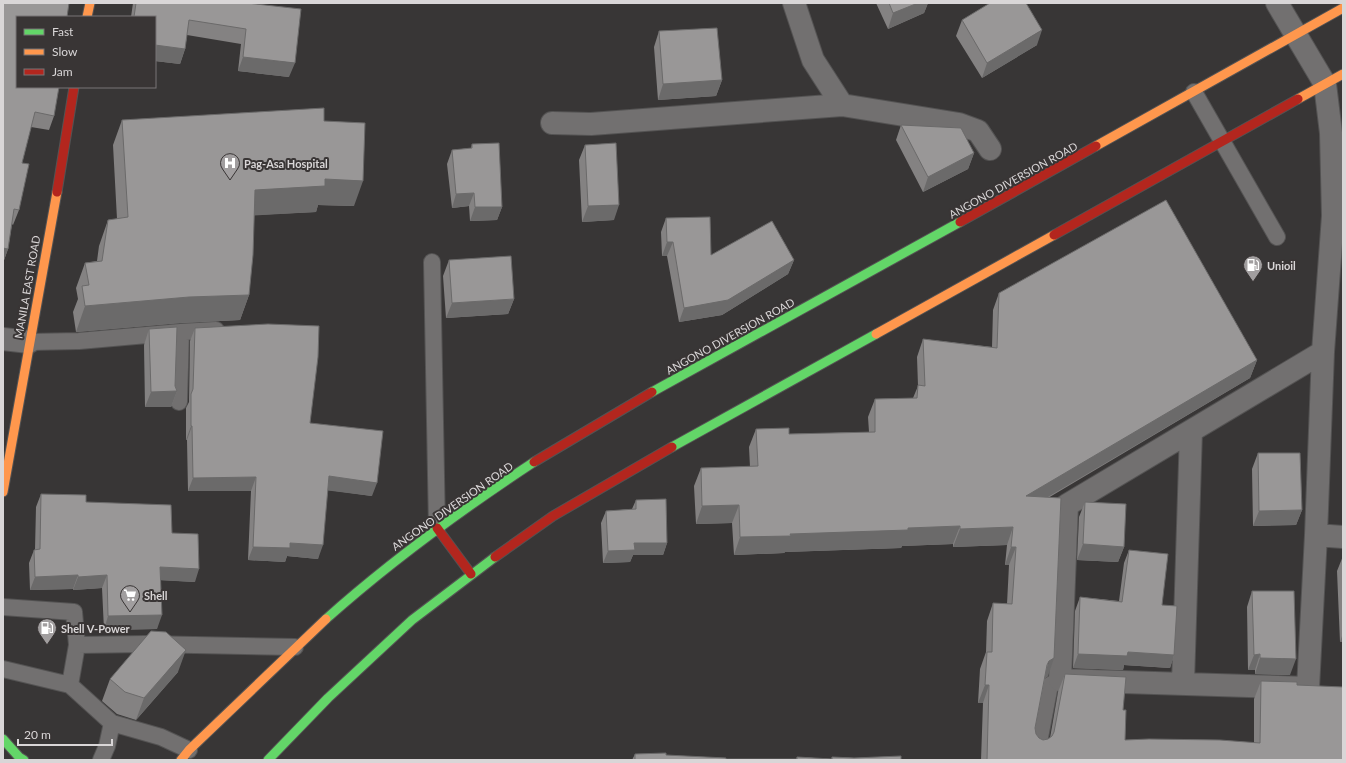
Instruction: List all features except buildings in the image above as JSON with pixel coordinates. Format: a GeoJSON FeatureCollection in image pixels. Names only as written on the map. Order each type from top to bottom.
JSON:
{"type":"FeatureCollection","features":[{"type":"Feature","properties":{"kind":"main road"},"geometry":{"type":"LineString","coordinates":[[87,16],[90,3]]}},
{"type":"Feature","properties":{"kind":"main road","name":"ANGONO DIVERSION ROAD"},"geometry":{"type":"LineString","coordinates":[[185,755],[295,647],[379,573],[437,528],[525,469],[692,371],[988,208],[1343,8]]}},
{"type":"Feature","properties":{"kind":"main road"},"geometry":{"type":"LineString","coordinates":[[268,760],[328,698],[412,620],[471,574],[554,516],[625,473],[1334,79]]}},
{"type":"Feature","properties":{"kind":"main road","name":"MANILA EAST ROAD"},"geometry":{"type":"LineString","coordinates":[[3,492],[63,158],[74,88]]}},
{"type":"Feature","properties":{"kind":"main road"},"geometry":{"type":"LineString","coordinates":[[437,528],[471,574]]}},
{"type":"Feature","properties":{"kind":"main road"},"geometry":{"type":"LineString","coordinates":[[3,739],[24,760]]}},
{"type":"Feature","properties":{"kind":"street"},"geometry":{"type":"LineString","coordinates":[[794,3],[812,60],[842,105]]}},
{"type":"Feature","properties":{"kind":"street"},"geometry":{"type":"LineString","coordinates":[[1277,3],[1296,34],[1334,79],[1331,133],[1333,216],[1323,352],[1308,688],[1060,680],[1068,505],[1323,352]]}},
{"type":"Feature","properties":{"kind":"street"},"geometry":{"type":"LineString","coordinates":[[552,123],[591,124],[842,105],[959,124],[978,131],[990,149]]}},
{"type":"Feature","properties":{"kind":"street"},"geometry":{"type":"LineString","coordinates":[[3,339],[29,342]]}},
{"type":"Feature","properties":{"kind":"street"},"geometry":{"type":"LineString","coordinates":[[1183,684],[1191,431]]}},
{"type":"Feature","properties":{"kind":"street"},"geometry":{"type":"LineString","coordinates":[[1316,535],[1343,537]]}},
{"type":"Feature","properties":{"kind":"lane"},"geometry":{"type":"LineString","coordinates":[[1194,92],[1277,236]]}},
{"type":"Feature","properties":{"kind":"lane"},"geometry":{"type":"LineString","coordinates":[[432,262],[437,528]]}},
{"type":"Feature","properties":{"kind":"lane"},"geometry":{"type":"LineString","coordinates":[[29,342],[79,341],[181,332],[228,330]]}},
{"type":"Feature","properties":{"kind":"lane"},"geometry":{"type":"LineString","coordinates":[[178,402],[181,332]]}},
{"type":"Feature","properties":{"kind":"lane"},"geometry":{"type":"LineString","coordinates":[[3,608],[74,612],[77,645],[70,685]]}},
{"type":"Feature","properties":{"kind":"lane"},"geometry":{"type":"LineString","coordinates":[[77,645],[145,644],[295,647]]}},
{"type":"Feature","properties":{"kind":"lane"},"geometry":{"type":"LineString","coordinates":[[3,669],[70,685],[112,723],[161,737],[185,755]]}},
{"type":"Feature","properties":{"kind":"lane"},"geometry":{"type":"LineString","coordinates":[[1038,748],[1050,685],[1060,680]]}},
{"type":"Feature","properties":{"kind":"lane"},"geometry":{"type":"LineString","coordinates":[[101,760],[107,746],[112,723]]}},
{"type":"Feature","properties":{"kind":"traffic: fast"},"geometry":{"type":"LineString","coordinates":[[652,392],[960,222]]}},
{"type":"Feature","properties":{"kind":"traffic: fast"},"geometry":{"type":"LineString","coordinates":[[672,447],[876,334]]}},
{"type":"Feature","properties":{"kind":"traffic: fast"},"geometry":{"type":"LineString","coordinates":[[326,619],[401,556],[534,462]]}},
{"type":"Feature","properties":{"kind":"traffic: fast"},"geometry":{"type":"LineString","coordinates":[[268,760],[328,698],[412,620],[495,557]]}},
{"type":"Feature","properties":{"kind":"traffic: fast"},"geometry":{"type":"LineString","coordinates":[[3,739],[19,757],[24,760]]}},
{"type":"Feature","properties":{"kind":"traffic: slow"},"geometry":{"type":"LineString","coordinates":[[87,16],[90,3]]}},
{"type":"Feature","properties":{"kind":"traffic: slow"},"geometry":{"type":"LineString","coordinates":[[1096,146],[1343,8]]}},
{"type":"Feature","properties":{"kind":"traffic: slow"},"geometry":{"type":"LineString","coordinates":[[1298,99],[1343,74]]}},
{"type":"Feature","properties":{"kind":"traffic: slow"},"geometry":{"type":"LineString","coordinates":[[3,492],[57,192]]}},
{"type":"Feature","properties":{"kind":"traffic: slow"},"geometry":{"type":"LineString","coordinates":[[876,334],[1054,235]]}},
{"type":"Feature","properties":{"kind":"traffic: slow"},"geometry":{"type":"LineString","coordinates":[[181,760],[189,750],[326,619]]}},
{"type":"Feature","properties":{"kind":"traffic: jam"},"geometry":{"type":"LineString","coordinates":[[57,192],[74,88]]}},
{"type":"Feature","properties":{"kind":"traffic: jam"},"geometry":{"type":"LineString","coordinates":[[1054,235],[1298,99]]}},
{"type":"Feature","properties":{"kind":"traffic: jam"},"geometry":{"type":"LineString","coordinates":[[960,222],[1096,146]]}},
{"type":"Feature","properties":{"kind":"traffic: jam"},"geometry":{"type":"LineString","coordinates":[[534,462],[652,392]]}},
{"type":"Feature","properties":{"kind":"traffic: jam"},"geometry":{"type":"LineString","coordinates":[[495,557],[553,516],[672,447]]}},
{"type":"Feature","properties":{"kind":"traffic: jam"},"geometry":{"type":"LineString","coordinates":[[437,528],[471,574]]}},
{"type":"Feature","properties":{"kind":"place","name":"Pag-Asa Hospital"},"geometry":{"type":"Point","coordinates":[230,180]}},
{"type":"Feature","properties":{"kind":"place","name":"Unioil"},"geometry":{"type":"Point","coordinates":[1253,282]}},
{"type":"Feature","properties":{"kind":"place","name":"Shell"},"geometry":{"type":"Point","coordinates":[130,612]}},
{"type":"Feature","properties":{"kind":"place","name":"Shell V-Power"},"geometry":{"type":"Point","coordinates":[47,645]}}]}
